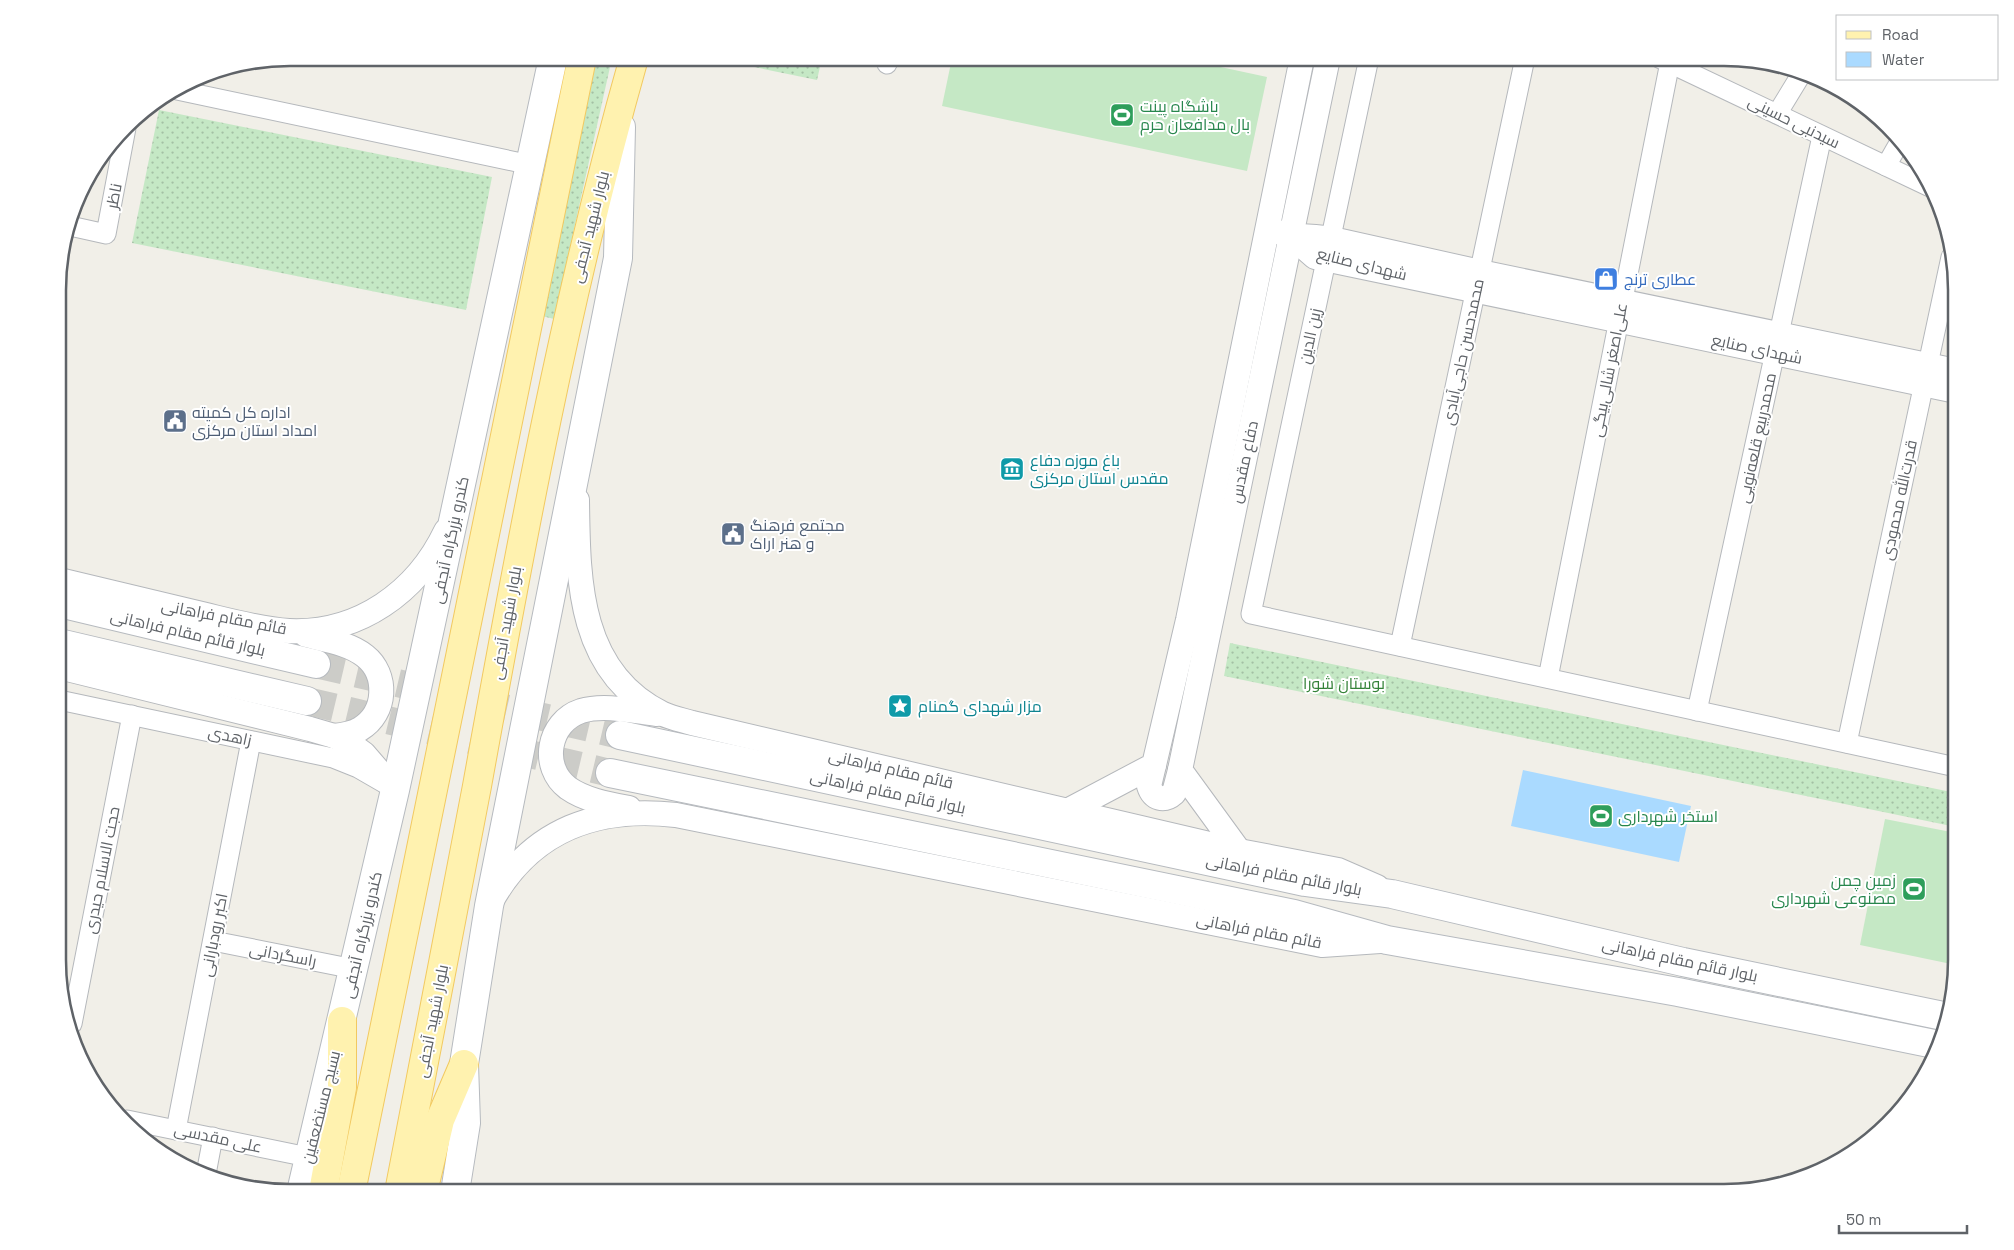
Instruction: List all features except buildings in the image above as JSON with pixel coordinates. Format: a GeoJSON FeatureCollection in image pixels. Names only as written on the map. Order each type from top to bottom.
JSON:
{"type":"FeatureCollection","features":[{"type":"Feature","properties":{"kind":"main road","name":"کندرو بزرگراه آنجفی"},"geometry":{"type":"LineString","coordinates":[[342,1021],[457,508],[551,66]]}},
{"type":"Feature","properties":{"kind":"main road"},"geometry":{"type":"LineString","coordinates":[[353,1184],[580,66]]}},
{"type":"Feature","properties":{"kind":"main road","name":"بلوار شهید آنجفی"},"geometry":{"type":"LineString","coordinates":[[401,1184],[471,818],[529,500],[569,311],[632,66]]}},
{"type":"Feature","properties":{"kind":"main road"},"geometry":{"type":"LineString","coordinates":[[455,1184],[466,1123],[464,1064],[489,906],[618,258],[621,102]]}},
{"type":"Feature","properties":{"kind":"main road","name":"بلوار قائم مقام فراهانی"},"geometry":{"type":"LineString","coordinates":[[66,604],[316,664]]}},
{"type":"Feature","properties":{"kind":"main road"},"geometry":{"type":"LineString","coordinates":[[66,644],[307,700]]}},
{"type":"Feature","properties":{"kind":"main road","name":"بلوار قائم مقام فراهانی"},"geometry":{"type":"LineString","coordinates":[[620,735],[1305,882],[1392,894],[1683,962],[1941,1015]]}},
{"type":"Feature","properties":{"kind":"main road","name":"بلوار قائم مقام فراهانی"},"geometry":{"type":"LineString","coordinates":[[610,773],[1294,914],[1387,940],[1678,992],[1932,1044]]}},
{"type":"Feature","properties":{"kind":"main road"},"geometry":{"type":"LineString","coordinates":[[324,1184],[342,1088],[342,1021]]}},
{"type":"Feature","properties":{"kind":"main road","name":"بسیج مستضعفین"},"geometry":{"type":"LineString","coordinates":[[303,1184],[342,1021]]}},
{"type":"Feature","properties":{"kind":"main road"},"geometry":{"type":"LineString","coordinates":[[425,1184],[440,1120],[464,1064]]}},
{"type":"Feature","properties":{"kind":"street","name":"دفاع مقدس"},"geometry":{"type":"LineString","coordinates":[[1300,66],[1188,620],[1149,786],[1153,794],[1162,799],[1174,793],[1180,770],[1326,66]]}},
{"type":"Feature","properties":{"kind":"street","name":"زین الدین"},"geometry":{"type":"LineString","coordinates":[[1367,66],[1251,614],[1400,646]]}},
{"type":"Feature","properties":{"kind":"street","name":"محمدحسن حاجی‌آبادی"},"geometry":{"type":"LineString","coordinates":[[1400,646],[1523,66]]}},
{"type":"Feature","properties":{"kind":"street","name":"علی‌اصغر شالی‌بیگی"},"geometry":{"type":"LineString","coordinates":[[1548,678],[1621,311],[1666,66]]}},
{"type":"Feature","properties":{"kind":"street","name":"سیدنبی حسینی"},"geometry":{"type":"LineString","coordinates":[[1681,66],[1920,182]]}},
{"type":"Feature","properties":{"kind":"street"},"geometry":{"type":"LineString","coordinates":[[1777,114],[1798,79]]}},
{"type":"Feature","properties":{"kind":"street"},"geometry":{"type":"LineString","coordinates":[[186,92],[531,165]]}},
{"type":"Feature","properties":{"kind":"street","name":"محمدربیع قلعه‌نویی"},"geometry":{"type":"LineString","coordinates":[[1697,711],[1822,136]]}},
{"type":"Feature","properties":{"kind":"street","name":"ناظر"},"geometry":{"type":"LineString","coordinates":[[75,227],[106,234],[124,140]]}},
{"type":"Feature","properties":{"kind":"street"},"geometry":{"type":"LineString","coordinates":[[1886,166],[1897,147]]}},
{"type":"Feature","properties":{"kind":"street","name":"شهدای صنایع"},"geometry":{"type":"LineString","coordinates":[[1268,229],[1291,236],[1315,235],[1329,249],[1478,281],[1926,374],[1948,372]]}},
{"type":"Feature","properties":{"kind":"street","name":"قدرت‌الله محمودی"},"geometry":{"type":"LineString","coordinates":[[1847,743],[1947,276]]}},
{"type":"Feature","properties":{"kind":"street","name":"شهدای صنایع"},"geometry":{"type":"LineString","coordinates":[[1926,374],[1948,386]]}},
{"type":"Feature","properties":{"kind":"street","name":"قائم مقام فراهانی"},"geometry":{"type":"LineString","coordinates":[[577,462],[580,578],[582,598],[592,635],[611,670],[624,685],[638,699],[663,714],[692,723],[1067,811],[1239,850],[1338,870],[1392,894]]}},
{"type":"Feature","properties":{"kind":"street","name":"قائم مقام فراهانی"},"geometry":{"type":"LineString","coordinates":[[66,581],[234,621],[289,631],[308,631],[345,624],[380,608],[397,596],[426,566],[437,549],[457,508]]}},
{"type":"Feature","properties":{"kind":"street"},"geometry":{"type":"LineString","coordinates":[[289,631],[355,649],[363,654],[376,669],[382,688],[375,715],[362,728],[334,736]]}},
{"type":"Feature","properties":{"kind":"street"},"geometry":{"type":"LineString","coordinates":[[1400,646],[1948,765]]}},
{"type":"Feature","properties":{"kind":"street"},"geometry":{"type":"LineString","coordinates":[[66,668],[334,736],[364,754],[395,790]]}},
{"type":"Feature","properties":{"kind":"street","name":"زاهدی"},"geometry":{"type":"LineString","coordinates":[[66,701],[333,758],[358,768],[395,790]]}},
{"type":"Feature","properties":{"kind":"street"},"geometry":{"type":"LineString","coordinates":[[648,812],[599,802],[573,791],[559,779],[552,763],[551,744],[554,735],[566,720],[583,711],[618,710],[663,714]]}},
{"type":"Feature","properties":{"kind":"street","name":"حجت الاسلام حیدری"},"geometry":{"type":"LineString","coordinates":[[74,1016],[132,715]]}},
{"type":"Feature","properties":{"kind":"street","name":"اکبر رودبارانی"},"geometry":{"type":"LineString","coordinates":[[176,1130],[251,741]]}},
{"type":"Feature","properties":{"kind":"street"},"geometry":{"type":"LineString","coordinates":[[1067,811],[1154,765]]}},
{"type":"Feature","properties":{"kind":"street"},"geometry":{"type":"LineString","coordinates":[[1180,770],[1239,850]]}},
{"type":"Feature","properties":{"kind":"street","name":"قائم مقام فراهانی"},"geometry":{"type":"LineString","coordinates":[[489,906],[499,888],[515,867],[540,845],[557,834],[592,819],[610,815],[648,812],[676,815],[1322,945],[1387,940]]}},
{"type":"Feature","properties":{"kind":"street","name":"راسگردانی"},"geometry":{"type":"LineString","coordinates":[[213,941],[354,969]]}},
{"type":"Feature","properties":{"kind":"street","name":"علی مقدسی"},"geometry":{"type":"LineString","coordinates":[[136,1122],[308,1157]]}},
{"type":"Feature","properties":{"kind":"street"},"geometry":{"type":"LineString","coordinates":[[207,1168],[213,1137]]}},
{"type":"Feature","properties":{"kind":"green space"},"geometry":{"type":"Polygon","coordinates":[[[595,66],[610,66],[554,319],[542,316],[595,66]]]}},
{"type":"Feature","properties":{"kind":"green space"},"geometry":{"type":"Polygon","coordinates":[[[749,66],[820,66],[817,80],[749,66]]]}},
{"type":"Feature","properties":{"kind":"green space","name":"باشگاه پینت بال مدافعان حرم"},"geometry":{"type":"Polygon","coordinates":[[[950,66],[1216,66],[1267,77],[1247,171],[942,106],[950,66]]]}},
{"type":"Feature","properties":{"kind":"green space"},"geometry":{"type":"Polygon","coordinates":[[[159,110],[492,177],[466,310],[132,243],[159,110]]]}},
{"type":"Feature","properties":{"kind":"green space","name":"بوستان شورا"},"geometry":{"type":"Polygon","coordinates":[[[1230,643],[1948,791],[1948,825],[1224,676],[1230,643]]]}},
{"type":"Feature","properties":{"kind":"green space","name":"زمین چمن مصنوعی شهرداری"},"geometry":{"type":"Polygon","coordinates":[[[1885,819],[1948,831],[1948,963],[1860,945],[1885,819]]]}},
{"type":"Feature","properties":{"kind":"water","name":"استخر شهرداری"},"geometry":{"type":"Polygon","coordinates":[[[1523,770],[1691,806],[1679,862],[1511,826],[1523,770]]]}},
{"type":"Feature","properties":{"kind":"tunnel"},"geometry":{"type":"LineString","coordinates":[[316,664],[620,735]]}},
{"type":"Feature","properties":{"kind":"tunnel"},"geometry":{"type":"LineString","coordinates":[[307,701],[610,773]]}},
{"type":"Feature","properties":{"kind":"place","name":"باشگاه پینت بال مدافعان حرم"},"geometry":{"type":"Point","coordinates":[1122,115]}},
{"type":"Feature","properties":{"kind":"place","name":"عطاری ترنج"},"geometry":{"type":"Point","coordinates":[1606,279]}},
{"type":"Feature","properties":{"kind":"place","name":"اداره کل کمیته امداد استان مرکزی"},"geometry":{"type":"Point","coordinates":[175,421]}},
{"type":"Feature","properties":{"kind":"place","name":"باغ موزه دفاع مقدس استان مرکزی"},"geometry":{"type":"Point","coordinates":[1012,469]}},
{"type":"Feature","properties":{"kind":"place","name":"مجتمع فرهنگ و هنر اراک"},"geometry":{"type":"Point","coordinates":[733,534]}},
{"type":"Feature","properties":{"kind":"place","name":"مزار شهدای گمنام"},"geometry":{"type":"Point","coordinates":[900,706]}},
{"type":"Feature","properties":{"kind":"place","name":"استخر شهرداری"},"geometry":{"type":"Point","coordinates":[1601,816]}},
{"type":"Feature","properties":{"kind":"place","name":"زمین چمن مصنوعی شهرداری"},"geometry":{"type":"Point","coordinates":[1914,889]}}]}
